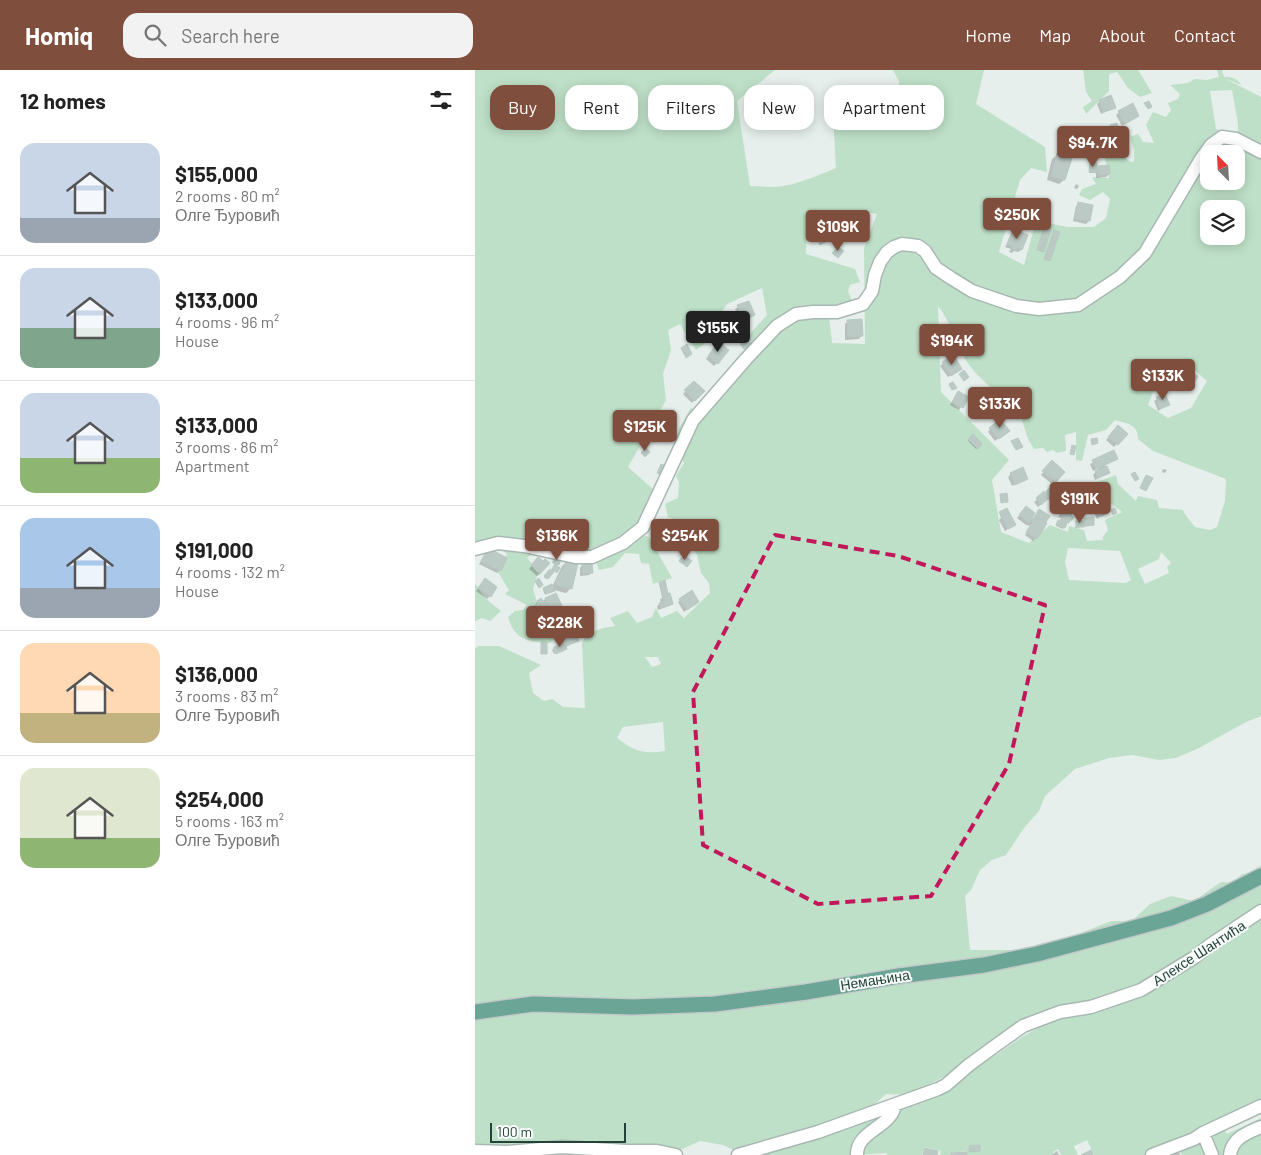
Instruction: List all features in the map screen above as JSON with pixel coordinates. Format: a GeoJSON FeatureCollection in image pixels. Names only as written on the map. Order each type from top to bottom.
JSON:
{"type":"FeatureCollection","features":[{"type":"Feature","properties":{"kind":"main road","name":"Немањина"},"geometry":{"type":"LineString","coordinates":[[475,1012],[533,1004],[633,1007],[715,1004],[984,965],[1037,954],[1171,918],[1207,904],[1261,876]]}},
{"type":"Feature","properties":{"kind":"street"},"geometry":{"type":"LineString","coordinates":[[475,549],[498,543],[524,546],[575,557],[593,557],[623,544],[643,527],[693,420],[746,359],[777,326],[796,314],[837,312],[863,304],[872,291],[879,262],[894,247],[902,244],[918,246],[925,251],[936,268],[972,291],[1016,306],[1039,309],[1078,305],[1120,277],[1145,253],[1211,145],[1223,137],[1236,139],[1261,152]]}},
{"type":"Feature","properties":{"kind":"street","name":"Алексе Шантића"},"geometry":{"type":"LineString","coordinates":[[739,1155],[818,1132],[921,1096],[946,1085],[969,1065],[1023,1026],[1060,1012],[1091,1007],[1114,1000],[1148,986],[1195,957],[1261,911]]}},
{"type":"Feature","properties":{"kind":"street"},"geometry":{"type":"LineString","coordinates":[[857,1155],[857,1146],[892,1114],[895,1105]]}},
{"type":"Feature","properties":{"kind":"street"},"geometry":{"type":"LineString","coordinates":[[1152,1155],[1194,1139],[1261,1106]]}},
{"type":"Feature","properties":{"kind":"street"},"geometry":{"type":"LineString","coordinates":[[1230,1155],[1231,1148],[1238,1139],[1261,1127]]}},
{"type":"Feature","properties":{"kind":"street"},"geometry":{"type":"LineString","coordinates":[[1203,1134],[1212,1155]]}},
{"type":"Feature","properties":{"kind":"street"},"geometry":{"type":"LineString","coordinates":[[475,1151],[499,1154],[562,1147],[627,1153],[657,1151],[676,1155]]}},
{"type":"Feature","properties":{"kind":"highlighted area"},"geometry":{"type":"Polygon","coordinates":[[[775,535],[898,556],[1045,605],[1009,764],[931,896],[818,904],[703,845],[693,692],[775,535]]]}},
{"type":"Feature","properties":{"kind":"green space"},"geometry":{"type":"Polygon","coordinates":[[[475,70],[775,70],[757,85],[744,85],[744,95],[737,101],[750,186],[771,187],[796,183],[836,168],[834,130],[944,130],[944,85],[899,85],[893,70],[984,70],[976,104],[1045,147],[1047,172],[1031,168],[1020,180],[999,252],[1024,265],[1036,221],[1068,227],[1094,227],[1106,218],[1110,199],[1103,192],[1090,200],[1079,195],[1082,189],[1096,184],[1092,177],[1109,178],[1105,157],[1108,144],[1114,140],[1117,150],[1130,162],[1134,161],[1134,150],[1130,137],[1138,134],[1143,142],[1154,143],[1146,125],[1153,112],[1166,117],[1171,110],[1168,103],[1178,99],[1180,94],[1170,85],[1188,83],[1195,79],[1207,80],[1219,77],[1217,70],[1222,70],[1224,77],[1234,78],[1241,85],[1224,78],[1261,97],[1261,716],[1176,758],[1159,760],[1132,755],[1109,758],[1075,769],[1045,796],[1039,811],[1024,828],[1006,855],[992,860],[980,870],[971,890],[965,896],[970,950],[1020,950],[1066,939],[1111,921],[1132,921],[1150,904],[1171,896],[1194,901],[1221,882],[1233,883],[1242,874],[1254,872],[1261,865],[1261,906],[1161,974],[1113,996],[1043,1012],[946,1076],[907,1095],[886,1094],[874,1105],[857,1113],[736,1151],[723,1145],[700,1141],[680,1150],[645,1147],[475,1147],[475,649],[478,646],[499,646],[541,665],[529,673],[533,693],[544,701],[552,699],[563,707],[585,708],[582,643],[587,634],[615,626],[610,618],[628,611],[637,623],[652,617],[656,608],[661,618],[677,611],[684,618],[710,593],[709,583],[701,573],[697,555],[677,520],[668,517],[665,504],[678,498],[679,482],[676,476],[684,463],[675,445],[679,428],[691,408],[704,417],[751,363],[750,334],[767,315],[762,288],[727,304],[708,333],[708,341],[696,350],[680,324],[668,330],[671,350],[663,374],[666,400],[628,467],[654,490],[640,524],[632,531],[649,537],[672,578],[653,584],[649,564],[641,563],[639,554],[625,553],[613,567],[599,570],[592,553],[534,553],[527,558],[541,575],[537,576],[533,589],[542,619],[552,615],[558,634],[550,643],[529,640],[514,631],[511,625],[508,617],[515,611],[523,610],[527,605],[505,594],[509,590],[498,572],[507,554],[491,541],[475,547],[475,70]],[[1232,90],[1210,91],[1216,129],[1238,137],[1238,124],[1232,90]],[[858,211],[849,225],[807,227],[806,254],[855,269],[860,282],[850,285],[848,291],[852,301],[829,316],[832,343],[865,344],[864,248],[877,214],[858,211]],[[938,306],[941,392],[1009,460],[992,480],[1001,532],[1029,543],[1050,525],[1068,532],[1069,526],[1084,530],[1087,541],[1104,540],[1102,538],[1108,530],[1105,520],[1122,512],[1103,497],[1097,482],[1116,475],[1118,484],[1136,501],[1138,496],[1157,500],[1159,508],[1183,510],[1195,527],[1210,530],[1217,527],[1225,501],[1226,479],[1153,451],[1138,439],[1136,430],[1131,425],[1115,420],[1106,430],[1088,435],[1082,461],[1076,460],[1076,432],[1065,435],[1066,451],[1057,453],[1053,450],[1047,452],[1043,448],[1034,449],[1028,439],[1020,414],[1010,409],[972,368],[964,357],[949,324],[938,306]],[[1192,368],[1169,372],[1170,386],[1153,392],[1148,405],[1168,418],[1191,408],[1207,381],[1192,368]],[[1068,548],[1065,562],[1069,580],[1125,583],[1131,580],[1120,551],[1068,548]],[[1161,552],[1159,559],[1138,569],[1145,584],[1169,573],[1167,567],[1171,563],[1161,552]],[[645,657],[652,667],[661,664],[658,657],[645,657]],[[663,722],[623,727],[617,738],[640,751],[665,751],[663,722]]]}},
{"type":"Feature","properties":{"kind":"green space"},"geometry":{"type":"Polygon","coordinates":[[[1083,70],[1138,70],[1152,93],[1140,97],[1128,88],[1117,72],[1109,74],[1109,91],[1086,114],[1083,107],[1092,101],[1086,92],[1083,70]]]}},
{"type":"Feature","properties":{"kind":"green space"},"geometry":{"type":"Polygon","coordinates":[[[475,583],[485,598],[501,611],[490,621],[482,618],[475,621],[475,583]]]}},
{"type":"Feature","properties":{"kind":"green space"},"geometry":{"type":"Polygon","coordinates":[[[1261,916],[1261,1099],[1200,1127],[1202,1131],[1147,1155],[1094,1155],[1087,1140],[1074,1146],[1078,1155],[1061,1155],[1058,1149],[1053,1152],[1054,1155],[967,1155],[966,1151],[951,1153],[951,1155],[940,1155],[941,1151],[925,1147],[922,1155],[887,1155],[886,1153],[858,1155],[863,1142],[898,1110],[996,1055],[1050,1021],[1060,1016],[1093,1011],[1261,916]]]}},
{"type":"Feature","properties":{"kind":"green space"},"geometry":{"type":"Polygon","coordinates":[[[890,1110],[854,1155],[752,1155],[890,1110]]]}},
{"type":"Feature","properties":{"kind":"green space"},"geometry":{"type":"Polygon","coordinates":[[[1261,1118],[1261,1155],[1214,1155],[1209,1143],[1217,1144],[1209,1142],[1208,1137],[1224,1129],[1227,1134],[1261,1118]]]}},
{"type":"Feature","properties":{"kind":"green space"},"geometry":{"type":"Polygon","coordinates":[[[1199,1140],[1211,1155],[1182,1155],[1179,1149],[1199,1140]]]}},
{"type":"Feature","properties":{"kind":"building"},"geometry":{"type":"Polygon","coordinates":[[[1111,95],[1116,108],[1104,112],[1099,100],[1111,95]]]}},
{"type":"Feature","properties":{"kind":"building"},"geometry":{"type":"Polygon","coordinates":[[[1149,101],[1152,107],[1148,109],[1144,103],[1149,101]]]}},
{"type":"Feature","properties":{"kind":"building"},"geometry":{"type":"Polygon","coordinates":[[[1133,103],[1139,116],[1125,124],[1118,111],[1133,103]]]}},
{"type":"Feature","properties":{"kind":"building"},"geometry":{"type":"Polygon","coordinates":[[[1117,123],[1120,135],[1113,136],[1110,125],[1117,123]]]}},
{"type":"Feature","properties":{"kind":"building"},"geometry":{"type":"Polygon","coordinates":[[[1067,128],[1071,130],[1067,136],[1064,134],[1067,128]]]}},
{"type":"Feature","properties":{"kind":"building"},"geometry":{"type":"Polygon","coordinates":[[[1096,137],[1096,148],[1092,148],[1092,151],[1083,152],[1083,138],[1096,137]]]}},
{"type":"Feature","properties":{"kind":"building"},"geometry":{"type":"Polygon","coordinates":[[[1076,140],[1082,142],[1077,154],[1065,149],[1068,142],[1074,144],[1076,140]]]}},
{"type":"Feature","properties":{"kind":"building"},"geometry":{"type":"Polygon","coordinates":[[[1057,153],[1072,158],[1065,180],[1051,176],[1057,153]]]}},
{"type":"Feature","properties":{"kind":"building"},"geometry":{"type":"Polygon","coordinates":[[[1090,163],[1097,163],[1097,173],[1089,172],[1090,163]]]}},
{"type":"Feature","properties":{"kind":"building"},"geometry":{"type":"Polygon","coordinates":[[[1109,165],[1110,174],[1099,175],[1098,166],[1109,165]]]}},
{"type":"Feature","properties":{"kind":"building"},"geometry":{"type":"Polygon","coordinates":[[[1078,202],[1093,205],[1090,221],[1075,219],[1078,202]]]}},
{"type":"Feature","properties":{"kind":"building"},"geometry":{"type":"Polygon","coordinates":[[[865,217],[870,220],[867,227],[861,225],[865,217]]]}},
{"type":"Feature","properties":{"kind":"building"},"geometry":{"type":"Polygon","coordinates":[[[1044,227],[1051,229],[1044,252],[1037,250],[1044,227]]]}},
{"type":"Feature","properties":{"kind":"building"},"geometry":{"type":"Polygon","coordinates":[[[1013,229],[1028,235],[1022,250],[1017,248],[1016,251],[1011,249],[1012,246],[1007,244],[1013,229]]]}},
{"type":"Feature","properties":{"kind":"building"},"geometry":{"type":"Polygon","coordinates":[[[1054,230],[1060,232],[1050,261],[1044,259],[1054,230]]]}},
{"type":"Feature","properties":{"kind":"building"},"geometry":{"type":"Polygon","coordinates":[[[823,235],[827,241],[820,245],[817,238],[823,235]]]}},
{"type":"Feature","properties":{"kind":"building"},"geometry":{"type":"Polygon","coordinates":[[[838,247],[844,251],[838,258],[832,253],[838,247]]]}},
{"type":"Feature","properties":{"kind":"building"},"geometry":{"type":"Polygon","coordinates":[[[749,301],[755,315],[747,319],[744,311],[740,312],[737,305],[749,301]]]}},
{"type":"Feature","properties":{"kind":"building"},"geometry":{"type":"Polygon","coordinates":[[[862,319],[863,336],[848,337],[847,320],[862,319]]]}},
{"type":"Feature","properties":{"kind":"building"},"geometry":{"type":"Polygon","coordinates":[[[746,338],[751,344],[744,349],[740,344],[746,338]]]}},
{"type":"Feature","properties":{"kind":"building"},"geometry":{"type":"Polygon","coordinates":[[[941,343],[947,347],[941,355],[935,351],[941,343]]]}},
{"type":"Feature","properties":{"kind":"building"},"geometry":{"type":"Polygon","coordinates":[[[687,344],[692,354],[686,358],[681,348],[687,344]]]}},
{"type":"Feature","properties":{"kind":"building"},"geometry":{"type":"Polygon","coordinates":[[[721,344],[729,350],[718,364],[708,356],[716,345],[718,347],[721,344]]]}},
{"type":"Feature","properties":{"kind":"building"},"geometry":{"type":"Polygon","coordinates":[[[950,357],[953,361],[956,359],[962,369],[951,376],[942,362],[950,357]]]}},
{"type":"Feature","properties":{"kind":"building"},"geometry":{"type":"Polygon","coordinates":[[[964,370],[969,377],[964,381],[959,374],[964,370]]]}},
{"type":"Feature","properties":{"kind":"building"},"geometry":{"type":"Polygon","coordinates":[[[1190,372],[1198,376],[1194,383],[1187,378],[1190,372]]]}},
{"type":"Feature","properties":{"kind":"building"},"geometry":{"type":"Polygon","coordinates":[[[694,381],[705,391],[695,401],[684,390],[694,381]]]}},
{"type":"Feature","properties":{"kind":"building"},"geometry":{"type":"Polygon","coordinates":[[[953,382],[957,388],[952,390],[949,384],[953,382]]]}},
{"type":"Feature","properties":{"kind":"building"},"geometry":{"type":"Polygon","coordinates":[[[980,390],[990,399],[985,404],[975,395],[980,390]]]}},
{"type":"Feature","properties":{"kind":"building"},"geometry":{"type":"Polygon","coordinates":[[[958,391],[969,397],[963,408],[952,402],[958,391]]]}},
{"type":"Feature","properties":{"kind":"building"},"geometry":{"type":"Polygon","coordinates":[[[1165,394],[1170,405],[1160,409],[1156,397],[1165,394]]]}},
{"type":"Feature","properties":{"kind":"building"},"geometry":{"type":"Polygon","coordinates":[[[1000,419],[1010,431],[999,439],[989,428],[1000,419]]]}},
{"type":"Feature","properties":{"kind":"building"},"geometry":{"type":"Polygon","coordinates":[[[1118,425],[1128,434],[1118,445],[1108,437],[1118,425]]]}},
{"type":"Feature","properties":{"kind":"building"},"geometry":{"type":"Polygon","coordinates":[[[973,434],[982,444],[978,449],[968,439],[973,434]]]}},
{"type":"Feature","properties":{"kind":"building"},"geometry":{"type":"Polygon","coordinates":[[[1018,438],[1023,447],[1016,450],[1011,441],[1018,438]]]}},
{"type":"Feature","properties":{"kind":"building"},"geometry":{"type":"Polygon","coordinates":[[[1097,438],[1098,443],[1092,445],[1091,439],[1097,438]]]}},
{"type":"Feature","properties":{"kind":"building"},"geometry":{"type":"Polygon","coordinates":[[[1072,445],[1076,446],[1074,455],[1070,454],[1072,445]]]}},
{"type":"Feature","properties":{"kind":"building"},"geometry":{"type":"Polygon","coordinates":[[[646,448],[650,452],[645,457],[641,453],[646,448]]]}},
{"type":"Feature","properties":{"kind":"building"},"geometry":{"type":"Polygon","coordinates":[[[1114,450],[1118,459],[1096,469],[1092,460],[1114,450]]]}},
{"type":"Feature","properties":{"kind":"building"},"geometry":{"type":"Polygon","coordinates":[[[1052,460],[1065,472],[1056,482],[1042,471],[1052,460]]]}},
{"type":"Feature","properties":{"kind":"building"},"geometry":{"type":"Polygon","coordinates":[[[661,464],[667,466],[663,476],[657,473],[661,464]]]}},
{"type":"Feature","properties":{"kind":"building"},"geometry":{"type":"Polygon","coordinates":[[[1107,466],[1110,473],[1098,478],[1095,471],[1107,466]]]}},
{"type":"Feature","properties":{"kind":"building"},"geometry":{"type":"Polygon","coordinates":[[[1023,467],[1028,479],[1015,485],[1010,473],[1023,467]]]}},
{"type":"Feature","properties":{"kind":"building"},"geometry":{"type":"Polygon","coordinates":[[[1135,472],[1139,479],[1135,481],[1131,474],[1135,472]]]}},
{"type":"Feature","properties":{"kind":"building"},"geometry":{"type":"Polygon","coordinates":[[[1146,475],[1153,478],[1146,491],[1140,488],[1146,475]]]}},
{"type":"Feature","properties":{"kind":"building"},"geometry":{"type":"Polygon","coordinates":[[[1055,484],[1060,490],[1056,493],[1060,497],[1055,501],[1046,491],[1055,484]]]}},
{"type":"Feature","properties":{"kind":"building"},"geometry":{"type":"Polygon","coordinates":[[[1072,488],[1087,488],[1087,502],[1072,502],[1072,488]]]}},
{"type":"Feature","properties":{"kind":"building"},"geometry":{"type":"Polygon","coordinates":[[[1044,491],[1050,497],[1041,505],[1036,498],[1044,491]]]}},
{"type":"Feature","properties":{"kind":"building"},"geometry":{"type":"Polygon","coordinates":[[[1007,493],[1008,502],[1001,503],[1000,494],[1007,493]]]}},
{"type":"Feature","properties":{"kind":"building"},"geometry":{"type":"Polygon","coordinates":[[[1101,498],[1108,513],[1100,517],[1093,502],[1101,498]]]}},
{"type":"Feature","properties":{"kind":"building"},"geometry":{"type":"Polygon","coordinates":[[[1026,506],[1035,513],[1029,523],[1019,515],[1026,506]]]}},
{"type":"Feature","properties":{"kind":"building"},"geometry":{"type":"Polygon","coordinates":[[[1007,508],[1009,512],[1001,516],[999,512],[1007,508]]]}},
{"type":"Feature","properties":{"kind":"building"},"geometry":{"type":"Polygon","coordinates":[[[1115,508],[1117,513],[1113,515],[1111,510],[1115,508]]]}},
{"type":"Feature","properties":{"kind":"building"},"geometry":{"type":"Polygon","coordinates":[[[1039,509],[1050,516],[1046,522],[1035,516],[1039,509]]]}},
{"type":"Feature","properties":{"kind":"building"},"geometry":{"type":"Polygon","coordinates":[[[1062,509],[1072,513],[1069,523],[1061,521],[1062,515],[1060,514],[1062,509]]]}},
{"type":"Feature","properties":{"kind":"building"},"geometry":{"type":"Polygon","coordinates":[[[1009,512],[1016,525],[1008,529],[1001,516],[1009,512]]]}},
{"type":"Feature","properties":{"kind":"building"},"geometry":{"type":"Polygon","coordinates":[[[1035,516],[1047,523],[1043,530],[1031,522],[1035,516]]]}},
{"type":"Feature","properties":{"kind":"building"},"geometry":{"type":"Polygon","coordinates":[[[1094,517],[1094,525],[1085,526],[1084,518],[1094,517]]]}},
{"type":"Feature","properties":{"kind":"building"},"geometry":{"type":"Polygon","coordinates":[[[1058,520],[1067,523],[1065,528],[1056,525],[1058,520]]]}},
{"type":"Feature","properties":{"kind":"building"},"geometry":{"type":"Polygon","coordinates":[[[1076,521],[1084,521],[1084,527],[1076,527],[1076,521]]]}},
{"type":"Feature","properties":{"kind":"building"},"geometry":{"type":"Polygon","coordinates":[[[1032,523],[1043,530],[1037,539],[1026,532],[1032,523]]]}},
{"type":"Feature","properties":{"kind":"building"},"geometry":{"type":"Polygon","coordinates":[[[671,529],[680,536],[678,538],[682,541],[675,549],[662,539],[671,529]]]}},
{"type":"Feature","properties":{"kind":"building"},"geometry":{"type":"Polygon","coordinates":[[[684,543],[691,549],[687,554],[680,549],[684,543]]]}},
{"type":"Feature","properties":{"kind":"building"},"geometry":{"type":"Polygon","coordinates":[[[488,548],[507,558],[501,571],[481,561],[488,548]]]}},
{"type":"Feature","properties":{"kind":"building"},"geometry":{"type":"Polygon","coordinates":[[[684,555],[692,561],[687,567],[679,561],[684,555]]]}},
{"type":"Feature","properties":{"kind":"building"},"geometry":{"type":"Polygon","coordinates":[[[538,557],[550,563],[540,574],[531,565],[538,557]]]}},
{"type":"Feature","properties":{"kind":"building"},"geometry":{"type":"Polygon","coordinates":[[[554,557],[561,559],[559,565],[553,562],[554,557]]]}},
{"type":"Feature","properties":{"kind":"building"},"geometry":{"type":"Polygon","coordinates":[[[566,560],[578,563],[572,589],[555,585],[558,575],[560,575],[561,570],[563,571],[566,560]]]}},
{"type":"Feature","properties":{"kind":"building"},"geometry":{"type":"Polygon","coordinates":[[[592,563],[593,573],[583,573],[582,564],[592,563]]]}},
{"type":"Feature","properties":{"kind":"building"},"geometry":{"type":"Polygon","coordinates":[[[555,564],[560,568],[557,573],[552,569],[555,564]]]}},
{"type":"Feature","properties":{"kind":"building"},"geometry":{"type":"Polygon","coordinates":[[[550,569],[554,572],[548,579],[544,576],[550,569]]]}},
{"type":"Feature","properties":{"kind":"building"},"geometry":{"type":"Polygon","coordinates":[[[485,578],[497,587],[491,597],[478,588],[485,578]]]}},
{"type":"Feature","properties":{"kind":"building"},"geometry":{"type":"Polygon","coordinates":[[[539,578],[543,585],[539,588],[535,581],[539,578]]]}},
{"type":"Feature","properties":{"kind":"building"},"geometry":{"type":"Polygon","coordinates":[[[665,580],[668,594],[662,595],[659,582],[665,580]]]}},
{"type":"Feature","properties":{"kind":"building"},"geometry":{"type":"Polygon","coordinates":[[[552,584],[555,591],[546,594],[543,588],[552,584]]]}},
{"type":"Feature","properties":{"kind":"building"},"geometry":{"type":"Polygon","coordinates":[[[692,590],[699,602],[687,610],[679,599],[692,590]]]}},
{"type":"Feature","properties":{"kind":"building"},"geometry":{"type":"Polygon","coordinates":[[[556,593],[563,608],[551,613],[545,598],[556,593]]]}},
{"type":"Feature","properties":{"kind":"building"},"geometry":{"type":"Polygon","coordinates":[[[670,593],[673,604],[661,608],[659,603],[664,601],[662,595],[670,593]]]}},
{"type":"Feature","properties":{"kind":"building"},"geometry":{"type":"Polygon","coordinates":[[[541,598],[550,611],[540,616],[534,606],[541,598]]]}},
{"type":"Feature","properties":{"kind":"building"},"geometry":{"type":"Polygon","coordinates":[[[579,618],[584,628],[580,629],[575,620],[579,618]]]}},
{"type":"Feature","properties":{"kind":"building"},"geometry":{"type":"Polygon","coordinates":[[[572,625],[579,641],[566,646],[560,630],[572,625]]]}},
{"type":"Feature","properties":{"kind":"building"},"geometry":{"type":"Polygon","coordinates":[[[541,642],[547,642],[547,654],[541,654],[541,642]]]}},
{"type":"Feature","properties":{"kind":"building"},"geometry":{"type":"Polygon","coordinates":[[[564,642],[567,649],[556,654],[553,648],[564,642]]]}},
{"type":"Feature","properties":{"kind":"building"},"geometry":{"type":"Polygon","coordinates":[[[980,1145],[980,1151],[969,1152],[969,1146],[980,1145]]]}},
{"type":"Feature","properties":{"kind":"building"},"geometry":{"type":"Polygon","coordinates":[[[925,1148],[938,1151],[937,1155],[923,1155],[925,1148]]]}},
{"type":"Feature","properties":{"kind":"building"},"geometry":{"type":"Polygon","coordinates":[[[1091,1150],[1093,1155],[1081,1155],[1091,1150]]]}},
{"type":"Feature","properties":{"kind":"building"},"geometry":{"type":"Polygon","coordinates":[[[967,1152],[967,1155],[951,1155],[951,1153],[967,1152]]]}}]}
